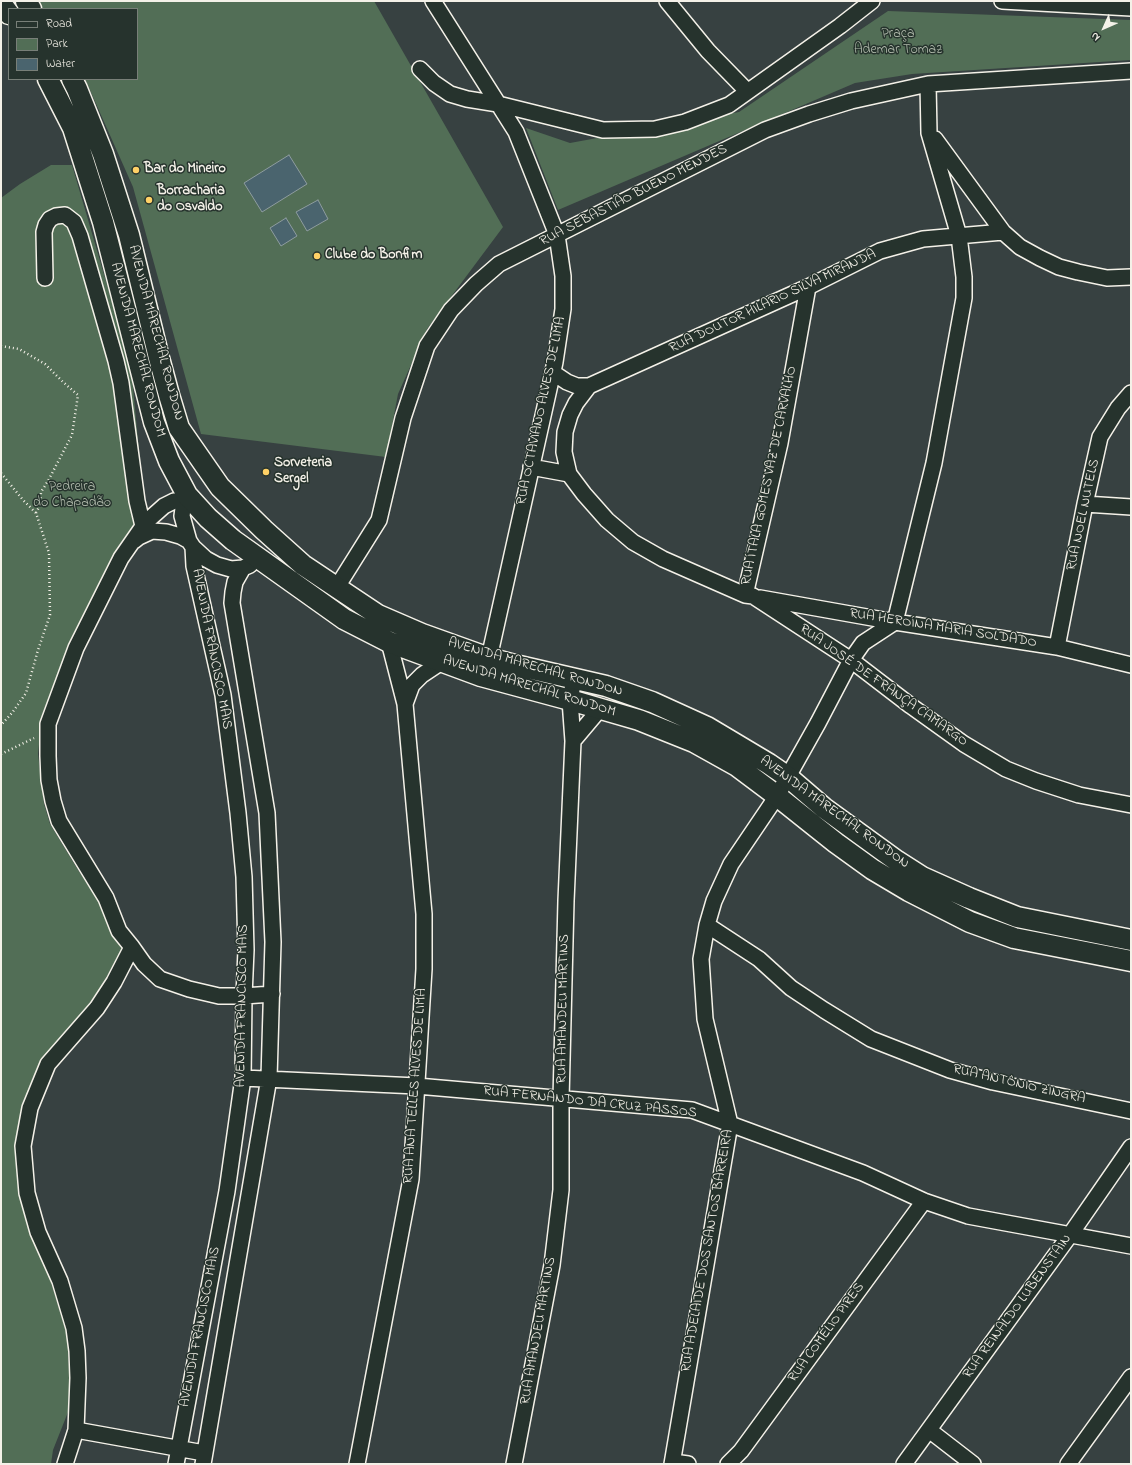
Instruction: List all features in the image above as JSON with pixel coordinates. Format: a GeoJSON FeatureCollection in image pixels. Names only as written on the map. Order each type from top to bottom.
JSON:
{"type":"FeatureCollection","features":[{"type":"Feature","properties":{"kind":"main road"},"geometry":{"type":"LineString","coordinates":[[1,3],[8,13]]}},
{"type":"Feature","properties":{"kind":"main road","name":"AVENIDA MARECHAL RONDOM"},"geometry":{"type":"LineString","coordinates":[[49,80],[73,128],[103,222],[154,422],[169,461],[186,498],[233,540],[250,563],[344,619],[389,642],[481,676],[640,720],[694,742],[737,766],[872,869],[909,891],[970,922],[1014,938],[1131,961]]}},
{"type":"Feature","properties":{"kind":"main road","name":"AVENIDA MARECHAL RONDON"},"geometry":{"type":"LineString","coordinates":[[72,80],[102,154],[129,235],[163,373],[180,428],[220,487],[264,530],[303,565],[378,616],[422,634],[489,658],[606,686],[652,702],[707,727],[741,746],[788,777],[824,808],[867,840],[922,877],[1017,917],[1131,940]]}},
{"type":"Feature","properties":{"kind":"main road"},"geometry":{"type":"LineString","coordinates":[[186,498],[198,487],[220,487]]}},
{"type":"Feature","properties":{"kind":"main road"},"geometry":{"type":"LineString","coordinates":[[250,563],[263,544],[264,530]]}},
{"type":"Feature","properties":{"kind":"street","name":"RUA OCTAVIANO ALVES DE LIMA"},"geometry":{"type":"LineString","coordinates":[[433,1],[516,132],[557,235],[563,276],[564,309],[555,362],[489,658]]}},
{"type":"Feature","properties":{"kind":"street"},"geometry":{"type":"LineString","coordinates":[[667,1],[708,51],[747,91]]}},
{"type":"Feature","properties":{"kind":"street"},"geometry":{"type":"LineString","coordinates":[[420,69],[434,83],[450,94],[467,100],[498,104],[603,130],[655,129],[685,122],[729,105],[840,26],[872,1]]}},
{"type":"Feature","properties":{"kind":"street"},"geometry":{"type":"LineString","coordinates":[[1002,1],[1131,8]]}},
{"type":"Feature","properties":{"kind":"street","name":"RUA SEBASTIÃO BUENO MENDES"},"geometry":{"type":"LineString","coordinates":[[337,587],[378,520],[403,418],[427,346],[451,310],[476,284],[500,264],[765,130],[851,101],[928,84],[1131,71]]}},
{"type":"Feature","properties":{"kind":"street"},"geometry":{"type":"LineString","coordinates":[[895,622],[934,463],[964,298],[964,277],[959,236],[929,132],[928,84]]}},
{"type":"Feature","properties":{"kind":"street"},"geometry":{"type":"LineString","coordinates":[[929,132],[1003,232],[1020,247],[1059,267],[1107,278],[1131,277]]}},
{"type":"Feature","properties":{"kind":"street"},"geometry":{"type":"LineString","coordinates":[[45,278],[44,232],[46,225],[50,219],[56,216],[65,215],[74,222],[80,236],[116,362],[121,384],[137,502],[143,526]]}},
{"type":"Feature","properties":{"kind":"street","name":"RUA DOUTOR HILARIO SILVA MIRANDA"},"geometry":{"type":"LineString","coordinates":[[589,386],[808,287],[880,251],[923,240],[1003,232]]}},
{"type":"Feature","properties":{"kind":"street","name":"RUA ÍTALA GOMES VAZ DE CARVALHO"},"geometry":{"type":"LineString","coordinates":[[749,596],[780,443],[808,287]]}},
{"type":"Feature","properties":{"kind":"street"},"geometry":{"type":"LineString","coordinates":[[552,372],[576,386],[589,386]]}},
{"type":"Feature","properties":{"kind":"street"},"geometry":{"type":"LineString","coordinates":[[531,467],[569,474],[564,452],[565,432],[570,415],[576,403],[589,386]]}},
{"type":"Feature","properties":{"kind":"street","name":"RUA NOEL NUTELS"},"geometry":{"type":"LineString","coordinates":[[1057,647],[1100,436],[1118,408],[1131,392]]}},
{"type":"Feature","properties":{"kind":"street","name":"RUA JOSÉ DE FRANÇA CAMARGO"},"geometry":{"type":"LineString","coordinates":[[569,474],[607,520],[633,542],[663,559],[749,596],[850,660],[964,744],[1006,769],[1036,781],[1079,795],[1131,805]]}},
{"type":"Feature","properties":{"kind":"street"},"geometry":{"type":"LineString","coordinates":[[186,498],[174,501],[164,506],[143,526],[120,558],[76,648],[48,724],[49,780],[59,821],[106,898],[119,931],[144,964],[160,979],[189,989],[219,996],[272,994]]}},
{"type":"Feature","properties":{"kind":"street","name":"AVENIDA FRANCISCO MAIS"},"geometry":{"type":"LineString","coordinates":[[177,1457],[227,1191],[243,1078],[246,950],[244,877],[238,813],[222,695],[194,566],[191,544],[182,516],[186,498]]}},
{"type":"Feature","properties":{"kind":"street"},"geometry":{"type":"LineString","coordinates":[[1085,504],[1131,508]]}},
{"type":"Feature","properties":{"kind":"street"},"geometry":{"type":"LineString","coordinates":[[130,544],[139,537],[152,531],[166,532],[180,536],[191,544],[206,559],[217,565],[231,569],[250,563]]}},
{"type":"Feature","properties":{"kind":"street","name":"AVENIDA FRANCISCO MAIS"},"geometry":{"type":"LineString","coordinates":[[203,1459],[269,1078],[273,942],[267,813],[232,604],[235,582],[250,563]]}},
{"type":"Feature","properties":{"kind":"street","name":"RUA HEROÍNA MARIA SOLDADO"},"geometry":{"type":"LineString","coordinates":[[749,596],[895,622],[1057,647],[1131,665]]}},
{"type":"Feature","properties":{"kind":"street","name":"RUA ADELAIDE DOS SANTOS BARREIRA"},"geometry":{"type":"LineString","coordinates":[[673,1463],[730,1124],[705,1019],[701,959],[707,925],[714,901],[731,864],[777,796],[818,723],[850,660],[863,643],[895,622]]}},
{"type":"Feature","properties":{"kind":"street","name":"RUA ANA TELLES ALVES DE LIMA"},"geometry":{"type":"LineString","coordinates":[[358,1464],[411,1179],[424,969],[424,914],[405,704],[389,642]]}},
{"type":"Feature","properties":{"kind":"street","name":"RUA ANA TELLES ALVES DE LIMA"},"geometry":{"type":"LineString","coordinates":[[405,704],[412,686],[422,675],[443,662]]}},
{"type":"Feature","properties":{"kind":"street","name":"RUA AMANDEU MARTINS"},"geometry":{"type":"LineString","coordinates":[[514,1464],[552,1265],[561,1190],[561,1099],[566,901],[573,741],[570,700],[574,679]]}},
{"type":"Feature","properties":{"kind":"street"},"geometry":{"type":"LineString","coordinates":[[573,741],[600,709]]}},
{"type":"Feature","properties":{"kind":"street","name":"RUA ANTÔNIO ZINGRA"},"geometry":{"type":"LineString","coordinates":[[707,925],[759,959],[791,988],[871,1039],[950,1070],[993,1082],[1131,1111]]}},
{"type":"Feature","properties":{"kind":"street"},"geometry":{"type":"LineString","coordinates":[[65,1464],[76,1430],[78,1351],[74,1328],[60,1282],[38,1232],[27,1194],[23,1146],[30,1108],[48,1064],[97,1008],[114,982],[132,948]]}},
{"type":"Feature","properties":{"kind":"street","name":"RUA FERNANDO DA CRUZ PASSOS"},"geometry":{"type":"LineString","coordinates":[[243,1078],[417,1086],[692,1110],[863,1173],[924,1201],[968,1216],[1131,1246]]}},
{"type":"Feature","properties":{"kind":"street","name":"RUA REINALDO LUBENSTAIN"},"geometry":{"type":"LineString","coordinates":[[904,1464],[1070,1235],[1131,1148]]}},
{"type":"Feature","properties":{"kind":"street","name":"RUA COMÉLIO PIRES"},"geometry":{"type":"LineString","coordinates":[[728,1464],[741,1451],[924,1201]]}},
{"type":"Feature","properties":{"kind":"street"},"geometry":{"type":"LineString","coordinates":[[1068,1464],[1131,1377]]}},
{"type":"Feature","properties":{"kind":"street"},"geometry":{"type":"LineString","coordinates":[[76,1430],[177,1457],[203,1459]]}},
{"type":"Feature","properties":{"kind":"street"},"geometry":{"type":"LineString","coordinates":[[929,1430],[973,1464]]}},
{"type":"Feature","properties":{"kind":"street"},"geometry":{"type":"LineString","coordinates":[[673,1463],[688,1464]]}},
{"type":"Feature","properties":{"kind":"path"},"geometry":{"type":"LineString","coordinates":[[1,346],[19,349],[46,364],[78,395],[72,435],[41,492],[40,505],[36,513]]}},
{"type":"Feature","properties":{"kind":"path"},"geometry":{"type":"LineString","coordinates":[[1,472],[23,500],[36,513],[49,553],[50,615],[26,693],[12,713],[1,725]]}},
{"type":"Feature","properties":{"kind":"path"},"geometry":{"type":"LineString","coordinates":[[1,754],[48,732]]}},
{"type":"Feature","properties":{"kind":"green space","name":"Clube do Bonfim"},"geometry":{"type":"Polygon","coordinates":[[[33,1],[374,1],[503,227],[427,329],[398,394],[386,457],[201,434],[133,187],[85,80],[138,80],[138,8],[37,8],[33,1]]]}},
{"type":"Feature","properties":{"kind":"green space","name":"Praça Ademar Tomaz"},"geometry":{"type":"Polygon","coordinates":[[[888,11],[1131,20],[1131,60],[912,74],[855,83],[558,210],[526,128],[570,143],[739,112],[888,11]]]}},
{"type":"Feature","properties":{"kind":"green space","name":"Pedreira do Chapadão"},"geometry":{"type":"Polygon","coordinates":[[[51,165],[72,165],[115,312],[132,377],[143,493],[148,512],[43,719],[40,735],[38,754],[44,804],[50,824],[99,901],[122,950],[98,992],[33,1077],[16,1138],[19,1192],[47,1269],[68,1338],[70,1407],[53,1450],[51,1464],[1,1464],[1,198],[20,184],[51,165]]]}},
{"type":"Feature","properties":{"kind":"water"},"geometry":{"type":"Polygon","coordinates":[[[289,155],[307,184],[262,212],[244,183],[289,155]]]}},
{"type":"Feature","properties":{"kind":"water"},"geometry":{"type":"Polygon","coordinates":[[[318,200],[328,219],[307,231],[296,212],[318,200]]]}},
{"type":"Feature","properties":{"kind":"water"},"geometry":{"type":"Polygon","coordinates":[[[286,218],[297,236],[281,246],[270,228],[286,218]]]}},
{"type":"Feature","properties":{"kind":"place","name":"Bar do Mineiro"},"geometry":{"type":"Point","coordinates":[136,170]}},
{"type":"Feature","properties":{"kind":"place","name":"Borracharia do Osvaldo"},"geometry":{"type":"Point","coordinates":[149,200]}},
{"type":"Feature","properties":{"kind":"place","name":"Clube do Bonfim"},"geometry":{"type":"Point","coordinates":[317,256]}},
{"type":"Feature","properties":{"kind":"place","name":"Sorveteria Sergel"},"geometry":{"type":"Point","coordinates":[266,472]}}]}
